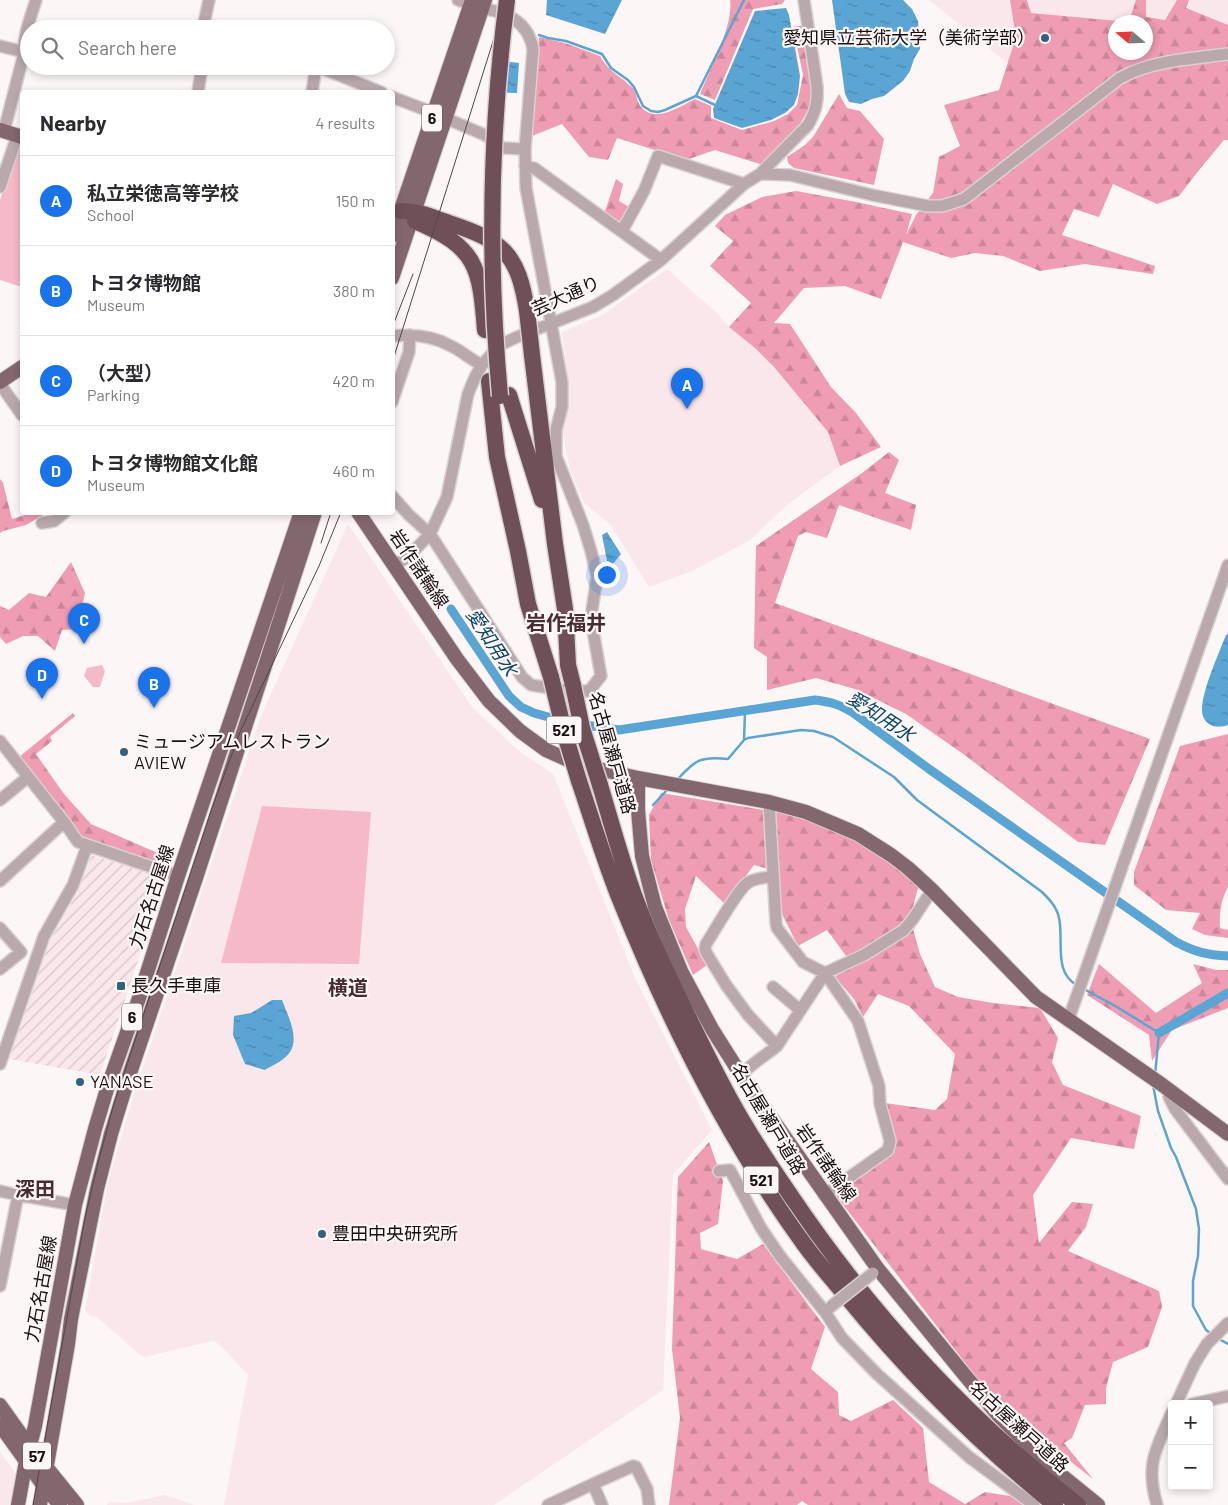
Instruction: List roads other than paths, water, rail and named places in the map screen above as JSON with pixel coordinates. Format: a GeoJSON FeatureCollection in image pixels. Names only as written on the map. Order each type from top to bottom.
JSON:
{"type":"FeatureCollection","features":[{"type":"Feature","properties":{"kind":"highway"},"geometry":{"type":"LineString","coordinates":[[507,0],[497,96],[494,180],[494,303],[505,395],[518,551]]}},
{"type":"Feature","properties":{"kind":"highway"},"geometry":{"type":"LineString","coordinates":[[514,0],[503,112],[500,193],[502,304],[506,372],[505,395],[555,544]]}},
{"type":"Feature","properties":{"kind":"highway"},"geometry":{"type":"LineString","coordinates":[[405,213],[478,234],[488,239],[502,249],[518,271],[527,311],[555,544]]}},
{"type":"Feature","properties":{"kind":"highway"},"geometry":{"type":"LineString","coordinates":[[405,213],[451,239],[467,255],[478,274],[497,457],[518,551]]}},
{"type":"Feature","properties":{"kind":"highway","name":"名古屋瀬戸道路"},"geometry":{"type":"LineString","coordinates":[[555,544],[565,609],[568,665],[582,728],[634,894],[660,958],[731,1100],[771,1166],[817,1235],[848,1277],[921,1361],[956,1397],[1046,1480],[1078,1505]]}},
{"type":"Feature","properties":{"kind":"highway","name":"名古屋瀬戸道路"},"geometry":{"type":"LineString","coordinates":[[518,551],[528,604],[550,673],[565,735],[620,901],[648,964],[719,1108],[758,1175],[805,1245],[877,1333],[946,1408],[984,1444],[1055,1505]]}},
{"type":"Feature","properties":{"kind":"main road","name":"6"},"geometry":{"type":"LineString","coordinates":[[395,263],[405,213],[439,116],[473,2]]}},
{"type":"Feature","properties":{"kind":"main road","name":"6"},"geometry":{"type":"LineString","coordinates":[[395,231],[405,213]]}},
{"type":"Feature","properties":{"kind":"main road"},"geometry":{"type":"LineString","coordinates":[[0,383],[20,368]]}},
{"type":"Feature","properties":{"kind":"main road","name":"力石名古屋線"},"geometry":{"type":"LineString","coordinates":[[40,1505],[70,1319],[97,1189],[112,1134],[298,543],[301,515]]}},
{"type":"Feature","properties":{"kind":"main road","name":"力石名古屋線"},"geometry":{"type":"LineString","coordinates":[[18,1505],[76,1205],[102,1105],[178,876],[298,543],[313,515]]}},
{"type":"Feature","properties":{"kind":"main road","name":"岩作諸輪線"},"geometry":{"type":"LineString","coordinates":[[360,515],[457,659],[489,701],[520,731],[546,750],[577,764],[638,778],[769,802],[806,812],[858,834],[908,868],[932,890],[1036,997],[1228,1134]]}},
{"type":"Feature","properties":{"kind":"main road","name":"岩作諸輪線"},"geometry":{"type":"LineString","coordinates":[[638,778],[638,810],[642,856],[656,907],[681,971],[712,1029],[876,1271],[998,1415],[1045,1462],[1098,1505]]}},
{"type":"Feature","properties":{"kind":"main road","name":"57"},"geometry":{"type":"LineString","coordinates":[[0,1405],[30,1448],[76,1505]]}},
{"type":"Feature","properties":{"kind":"main road","name":"57"},"geometry":{"type":"LineString","coordinates":[[0,1426],[60,1505]]}},
{"type":"Feature","properties":{"kind":"street"},"geometry":{"type":"LineString","coordinates":[[31,20],[36,0]]}},
{"type":"Feature","properties":{"kind":"street"},"geometry":{"type":"LineString","coordinates":[[205,20],[209,0]]}},
{"type":"Feature","properties":{"kind":"street","name":"芸大通り"},"geometry":{"type":"LineString","coordinates":[[394,564],[408,557],[430,534],[447,497],[468,394],[482,365],[500,345],[593,307],[614,295],[661,260],[744,184],[760,174],[808,125],[818,100],[804,0]]}},
{"type":"Feature","properties":{"kind":"street"},"geometry":{"type":"LineString","coordinates":[[395,499],[430,534],[522,677],[531,685],[578,692],[589,691],[601,676],[592,625],[596,577],[583,525],[556,456],[556,430],[562,407],[562,382],[526,188],[524,149],[533,49],[531,40],[521,23],[473,2]]}},
{"type":"Feature","properties":{"kind":"street"},"geometry":{"type":"LineString","coordinates":[[0,46],[20,51]]}},
{"type":"Feature","properties":{"kind":"street"},"geometry":{"type":"LineString","coordinates":[[760,174],[790,175],[872,195],[928,206],[952,204],[964,199],[1129,73],[1162,62],[1228,54]]}},
{"type":"Feature","properties":{"kind":"street"},"geometry":{"type":"LineString","coordinates":[[0,187],[22,75]]}},
{"type":"Feature","properties":{"kind":"street"},"geometry":{"type":"LineString","coordinates":[[198,90],[201,75]]}},
{"type":"Feature","properties":{"kind":"street"},"geometry":{"type":"LineString","coordinates":[[312,90],[315,75]]}},
{"type":"Feature","properties":{"kind":"street"},"geometry":{"type":"LineString","coordinates":[[338,75],[376,90]]}},
{"type":"Feature","properties":{"kind":"street"},"geometry":{"type":"LineString","coordinates":[[395,98],[486,135],[503,148],[524,149]]}},
{"type":"Feature","properties":{"kind":"street"},"geometry":{"type":"LineString","coordinates":[[622,232],[644,190],[658,156],[744,184]]}},
{"type":"Feature","properties":{"kind":"street"},"geometry":{"type":"LineString","coordinates":[[525,166],[534,168],[661,260]]}},
{"type":"Feature","properties":{"kind":"street"},"geometry":{"type":"LineString","coordinates":[[395,336],[410,335],[433,338],[452,346],[482,365]]}},
{"type":"Feature","properties":{"kind":"street"},"geometry":{"type":"LineString","coordinates":[[395,393],[409,352],[410,335]]}},
{"type":"Feature","properties":{"kind":"street"},"geometry":{"type":"LineString","coordinates":[[0,383],[20,412]]}},
{"type":"Feature","properties":{"kind":"street"},"geometry":{"type":"LineString","coordinates":[[42,524],[54,521],[61,515]]}},
{"type":"Feature","properties":{"kind":"street"},"geometry":{"type":"LineString","coordinates":[[1068,1021],[1228,565]]}},
{"type":"Feature","properties":{"kind":"street"},"geometry":{"type":"LineString","coordinates":[[0,740],[78,842],[178,876]]}},
{"type":"Feature","properties":{"kind":"street"},"geometry":{"type":"LineString","coordinates":[[0,800],[28,777]]}},
{"type":"Feature","properties":{"kind":"street"},"geometry":{"type":"LineString","coordinates":[[769,802],[777,928],[802,962],[825,973],[858,1021],[869,1050],[879,1086],[880,1104],[890,1141],[888,1150],[824,1194]]}},
{"type":"Feature","properties":{"kind":"street"},"geometry":{"type":"LineString","coordinates":[[0,881],[64,822]]}},
{"type":"Feature","properties":{"kind":"street"},"geometry":{"type":"LineString","coordinates":[[0,1064],[44,936],[73,885],[86,846]]}},
{"type":"Feature","properties":{"kind":"street"},"geometry":{"type":"LineString","coordinates":[[773,876],[750,881],[746,885],[730,904],[706,944],[705,949],[737,1000],[776,1046]]}},
{"type":"Feature","properties":{"kind":"street"},"geometry":{"type":"LineString","coordinates":[[741,1074],[750,1064],[770,1052],[776,1046],[825,973],[864,955],[904,930],[932,890]]}},
{"type":"Feature","properties":{"kind":"street"},"geometry":{"type":"LineString","coordinates":[[0,928],[21,952],[0,969]]}},
{"type":"Feature","properties":{"kind":"street"},"geometry":{"type":"LineString","coordinates":[[773,987],[800,1010]]}},
{"type":"Feature","properties":{"kind":"street"},"geometry":{"type":"LineString","coordinates":[[1165,1088],[1175,1109],[1228,1180]]}},
{"type":"Feature","properties":{"kind":"street"},"geometry":{"type":"LineString","coordinates":[[719,1171],[730,1170],[761,1228],[780,1256],[825,1312],[842,1338],[876,1374],[969,1457],[1034,1505]]}},
{"type":"Feature","properties":{"kind":"street"},"geometry":{"type":"LineString","coordinates":[[0,1191],[76,1205]]}},
{"type":"Feature","properties":{"kind":"street"},"geometry":{"type":"LineString","coordinates":[[0,1286],[18,1195]]}},
{"type":"Feature","properties":{"kind":"street"},"geometry":{"type":"LineString","coordinates":[[825,1312],[876,1271]]}},
{"type":"Feature","properties":{"kind":"street"},"geometry":{"type":"LineString","coordinates":[[1178,1400],[1195,1363],[1207,1344],[1228,1323]]}},
{"type":"Feature","properties":{"kind":"street"},"geometry":{"type":"LineString","coordinates":[[1210,1400],[1228,1396]]}},
{"type":"Feature","properties":{"kind":"street"},"geometry":{"type":"LineString","coordinates":[[1157,1505],[1152,1488],[1151,1469],[1168,1422]]}},
{"type":"Feature","properties":{"kind":"street"},"geometry":{"type":"LineString","coordinates":[[548,1505],[633,1466],[636,1467],[647,1489],[648,1505]]}},
{"type":"Feature","properties":{"kind":"street"},"geometry":{"type":"LineString","coordinates":[[593,1484],[602,1505]]}},
{"type":"Feature","properties":{"kind":"water"},"geometry":{"type":"Polygon","coordinates":[[[547,0],[622,0],[605,34],[546,15],[547,0]]]}},
{"type":"Feature","properties":{"kind":"water"},"geometry":{"type":"Polygon","coordinates":[[[832,0],[903,0],[912,9],[918,21],[920,49],[903,81],[884,96],[861,104],[849,102],[845,94],[832,0]]]}},
{"type":"Feature","properties":{"kind":"water"},"geometry":{"type":"Polygon","coordinates":[[[786,8],[789,15],[800,76],[798,94],[794,105],[785,113],[771,120],[742,128],[714,118],[713,109],[755,11],[786,8]]]}},
{"type":"Feature","properties":{"kind":"water"},"geometry":{"type":"Polygon","coordinates":[[[493,60],[519,63],[517,93],[490,92],[493,60]]]}},
{"type":"Feature","properties":{"kind":"water"},"geometry":{"type":"Polygon","coordinates":[[[607,532],[621,554],[612,565],[607,561],[602,535],[607,532]]]}},
{"type":"Feature","properties":{"kind":"water"},"geometry":{"type":"Polygon","coordinates":[[[1228,634],[1228,725],[1216,727],[1209,724],[1204,718],[1202,703],[1211,673],[1228,634]]]}},
{"type":"Feature","properties":{"kind":"water"},"geometry":{"type":"Polygon","coordinates":[[[272,1000],[282,1000],[292,1026],[294,1040],[288,1055],[265,1070],[245,1064],[233,1035],[234,1016],[251,1013],[272,1000]]]}},
{"type":"Feature","properties":{"kind":"waterway"},"geometry":{"type":"LineString","coordinates":[[696,96],[744,0]]}},
{"type":"Feature","properties":{"kind":"waterway"},"geometry":{"type":"LineString","coordinates":[[539,35],[566,41],[602,54],[611,68],[628,80],[634,87],[643,106],[651,111],[665,110],[696,96],[715,105]]}},
{"type":"Feature","properties":{"kind":"waterway","name":"愛知用水"},"geometry":{"type":"LineString","coordinates":[[451,609],[509,696],[521,707],[534,713],[566,722],[619,730],[815,700],[843,707],[1176,942],[1201,952],[1228,956]]}},
{"type":"Feature","properties":{"kind":"waterway"},"geometry":{"type":"LineString","coordinates":[[744,740],[745,712]]}},
{"type":"Feature","properties":{"kind":"waterway"},"geometry":{"type":"LineString","coordinates":[[677,780],[699,761],[711,758],[728,759],[744,740],[748,738],[801,730],[814,731],[833,737],[894,777],[917,800],[1045,895],[1058,914],[1062,964],[1070,980],[1077,985]]}},
{"type":"Feature","properties":{"kind":"waterway"},"geometry":{"type":"LineString","coordinates":[[653,805],[668,789]]}},
{"type":"Feature","properties":{"kind":"waterway"},"geometry":{"type":"LineString","coordinates":[[1084,989],[1159,1033],[1155,1075]]}},
{"type":"Feature","properties":{"kind":"waterway"},"geometry":{"type":"LineString","coordinates":[[1159,1033],[1228,993]]}},
{"type":"Feature","properties":{"kind":"waterway"},"geometry":{"type":"LineString","coordinates":[[1153,1085],[1158,1111],[1196,1209],[1199,1229],[1198,1256],[1193,1281],[1193,1306],[1206,1330],[1213,1335]]}},
{"type":"Feature","properties":{"kind":"waterway"},"geometry":{"type":"LineString","coordinates":[[1217,1338],[1228,1344]]}},
{"type":"Feature","properties":{"kind":"tram line"},"geometry":{"type":"LineString","coordinates":[[395,353],[506,0]]}},
{"type":"Feature","properties":{"kind":"tram line"},"geometry":{"type":"LineString","coordinates":[[395,320],[413,274]]}},
{"type":"Feature","properties":{"kind":"tram line"},"geometry":{"type":"LineString","coordinates":[[321,543],[330,515]]}},
{"type":"Feature","properties":{"kind":"tram line"},"geometry":{"type":"LineString","coordinates":[[33,1505],[85,1218],[113,1107],[212,808],[240,732],[319,566],[340,515]]}},
{"type":"Feature","properties":{"kind":"place","name":"愛知県立芸術大学（美術学部）"},"geometry":{"type":"Point","coordinates":[1045,38]}},
{"type":"Feature","properties":{"kind":"place","name":"私立栄徳高等学校"},"geometry":{"type":"Point","coordinates":[687,409]}},
{"type":"Feature","properties":{"kind":"place","name":"（大型）"},"geometry":{"type":"Point","coordinates":[84,644]}},
{"type":"Feature","properties":{"kind":"place","name":"トヨタ博物館文化館"},"geometry":{"type":"Point","coordinates":[42,699]}},
{"type":"Feature","properties":{"kind":"place","name":"トヨタ博物館"},"geometry":{"type":"Point","coordinates":[154,708]}},
{"type":"Feature","properties":{"kind":"place","name":"ミュージアムレストラン AVIEW"},"geometry":{"type":"Point","coordinates":[124,752]}},
{"type":"Feature","properties":{"kind":"place","name":"長久手車庫"},"geometry":{"type":"Point","coordinates":[121,986]}},
{"type":"Feature","properties":{"kind":"place","name":"YANASE"},"geometry":{"type":"Point","coordinates":[80,1082]}},
{"type":"Feature","properties":{"kind":"place","name":"豊田中央研究所"},"geometry":{"type":"Point","coordinates":[322,1234]}},
{"type":"Feature","properties":{"kind":"district","name":"岩作福井"},"geometry":{"type":"Point","coordinates":[566,623]}},
{"type":"Feature","properties":{"kind":"district","name":"横道"},"geometry":{"type":"Point","coordinates":[348,988]}},
{"type":"Feature","properties":{"kind":"district","name":"深田"},"geometry":{"type":"Point","coordinates":[35,1189]}}]}
